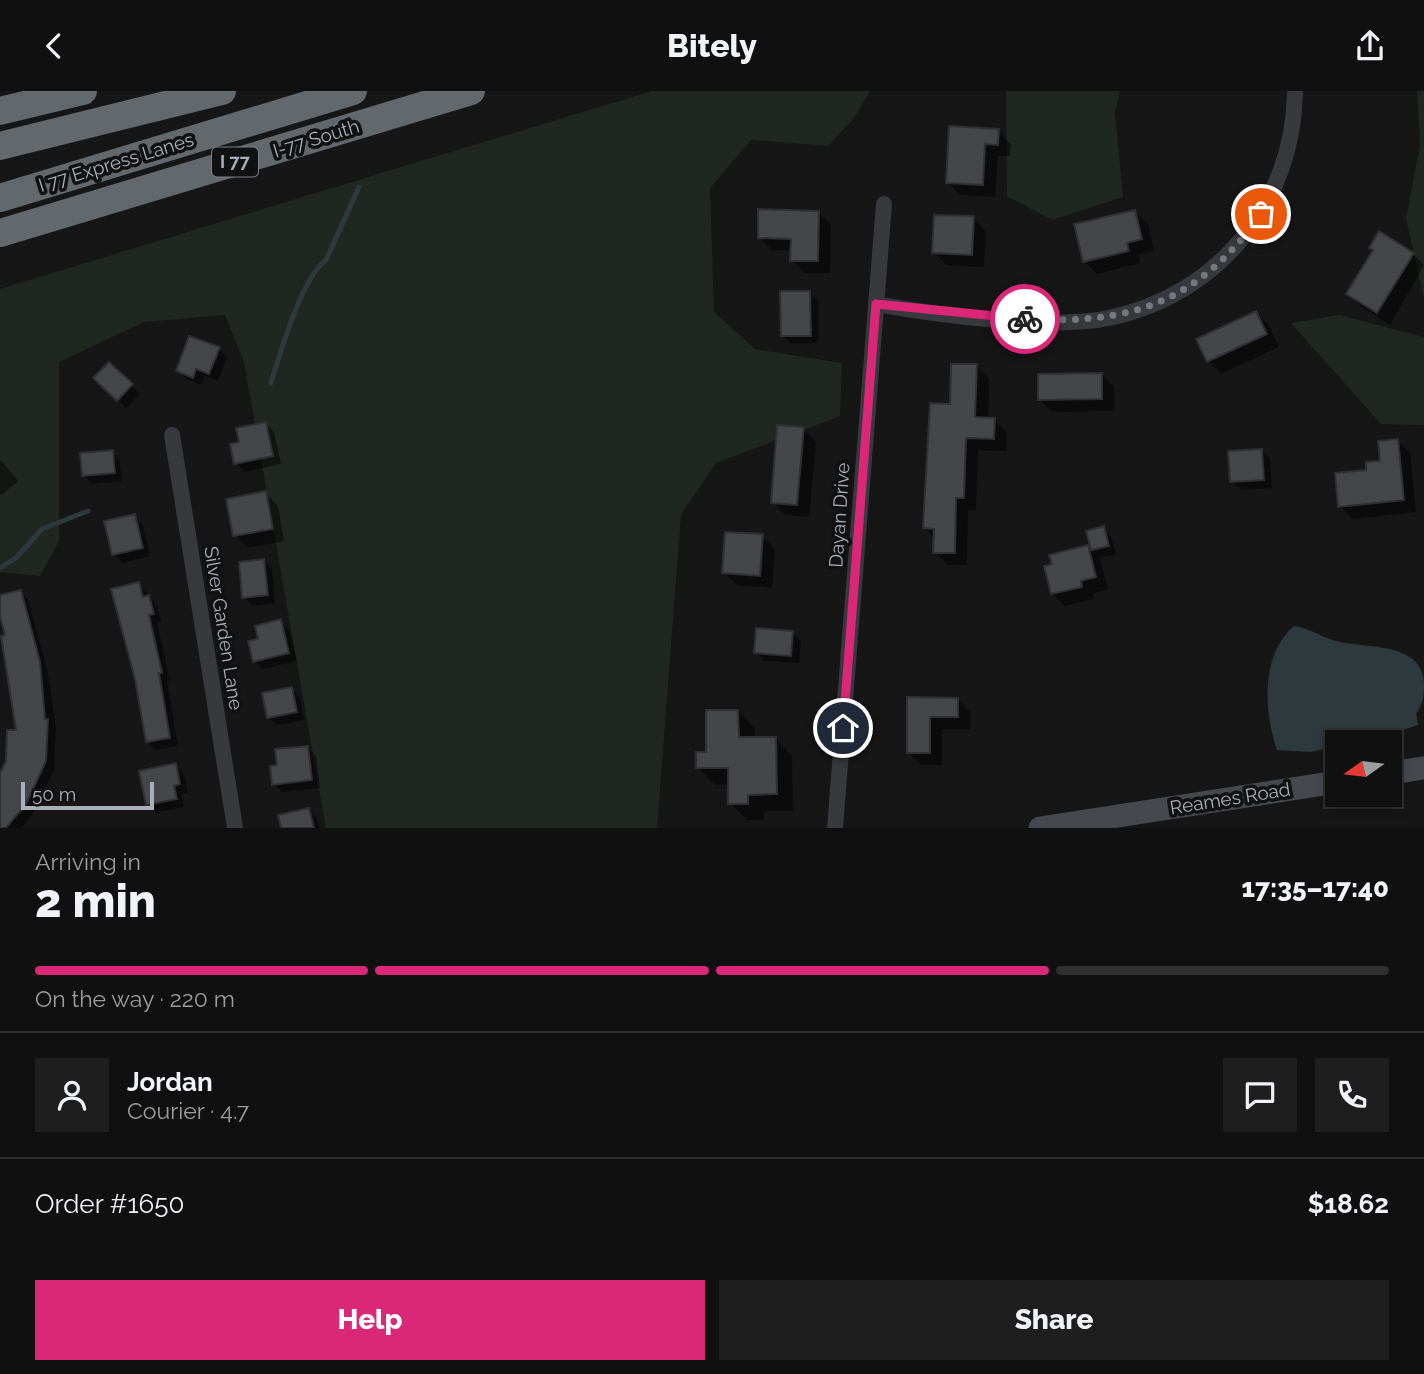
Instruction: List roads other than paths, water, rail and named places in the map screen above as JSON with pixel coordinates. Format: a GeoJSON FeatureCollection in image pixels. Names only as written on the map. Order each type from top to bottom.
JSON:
{"type":"FeatureCollection","features":[{"type":"Feature","properties":{"kind":"highway"},"geometry":{"type":"LineString","coordinates":[[0,111],[83,91]]}},
{"type":"Feature","properties":{"kind":"highway","name":"I 77 Express Lanes"},"geometry":{"type":"LineString","coordinates":[[0,146],[222,91]]}},
{"type":"Feature","properties":{"kind":"highway","name":"I 77 Express Lanes"},"geometry":{"type":"LineString","coordinates":[[0,198],[353,91]]}},
{"type":"Feature","properties":{"kind":"highway","name":"I-77 South"},"geometry":{"type":"LineString","coordinates":[[0,233],[471,91]]}},
{"type":"Feature","properties":{"kind":"main road"},"geometry":{"type":"LineString","coordinates":[[1402,771],[1424,768]]}},
{"type":"Feature","properties":{"kind":"main road","name":"Reames Road"},"geometry":{"type":"LineString","coordinates":[[1040,828],[1325,784]]}},
{"type":"Feature","properties":{"kind":"street"},"geometry":{"type":"LineString","coordinates":[[876,304],[1007,319],[1071,322],[1107,318],[1164,300],[1192,285],[1220,263],[1261,214],[1286,160],[1295,118],[1295,91]]}},
{"type":"Feature","properties":{"kind":"street","name":"Dayan Drive"},"geometry":{"type":"LineString","coordinates":[[835,828],[884,204]]}},
{"type":"Feature","properties":{"kind":"street","name":"Silver Garden Lane"},"geometry":{"type":"LineString","coordinates":[[172,435],[235,828]]}},
{"type":"Feature","properties":{"kind":"waterway"},"geometry":{"type":"LineString","coordinates":[[271,383],[300,298],[317,269],[326,260],[359,187]]}},
{"type":"Feature","properties":{"kind":"waterway"},"geometry":{"type":"LineString","coordinates":[[0,568],[16,558],[42,529],[88,511]]}}]}
